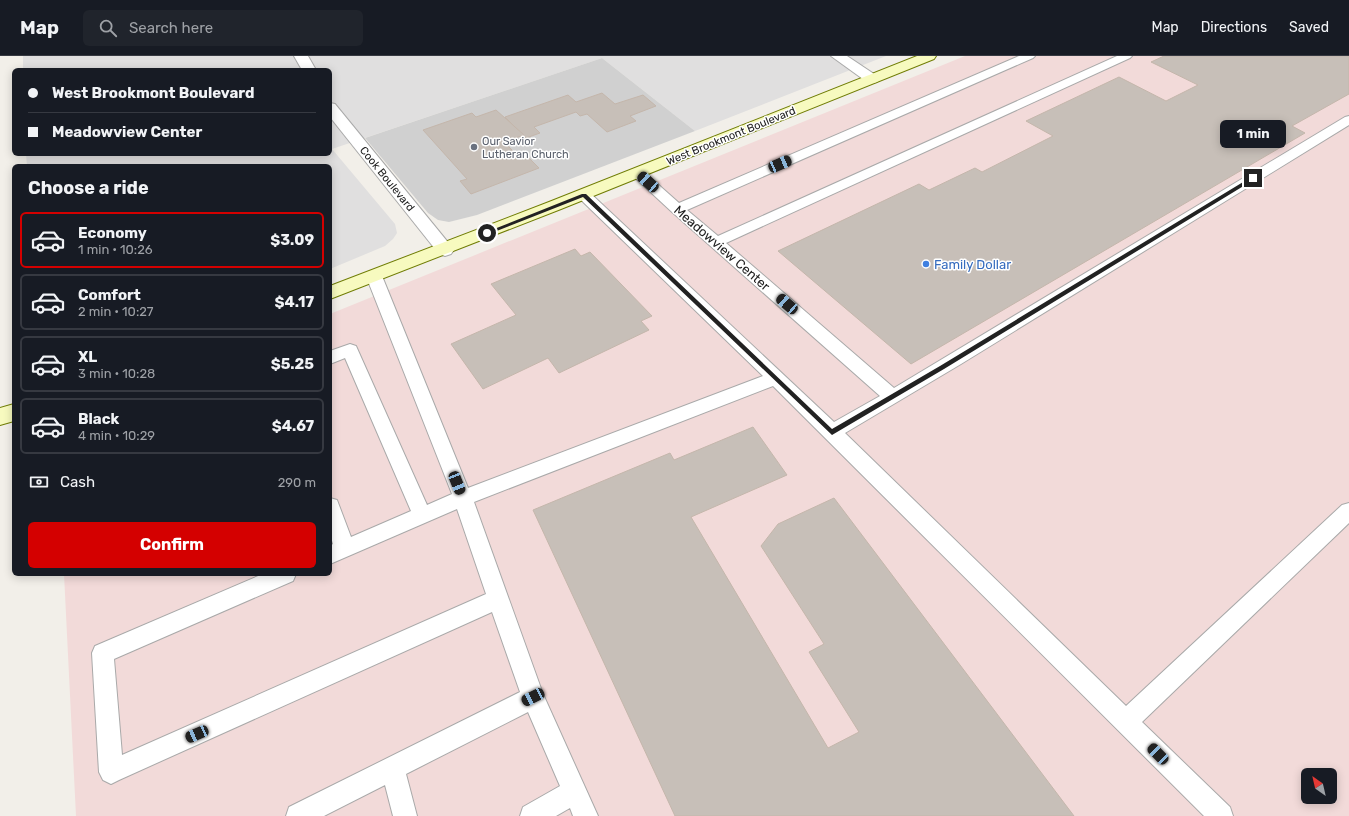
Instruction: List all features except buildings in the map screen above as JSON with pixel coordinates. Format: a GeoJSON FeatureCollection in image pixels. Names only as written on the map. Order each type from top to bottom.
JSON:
{"type":"FeatureCollection","features":[{"type":"Feature","properties":{"kind":"main road","name":"West Brookmont Boulevard"},"geometry":{"type":"LineString","coordinates":[[332,292],[445,250],[638,174],[929,56]]}},
{"type":"Feature","properties":{"kind":"main road"},"geometry":{"type":"LineString","coordinates":[[0,417],[12,413]]}},
{"type":"Feature","properties":{"kind":"street"},"geometry":{"type":"LineString","coordinates":[[301,56],[308,68]]}},
{"type":"Feature","properties":{"kind":"street"},"geometry":{"type":"LineString","coordinates":[[838,56],[872,79]]}},
{"type":"Feature","properties":{"kind":"street","name":"Cook Boulevard"},"geometry":{"type":"LineString","coordinates":[[332,110],[445,250]]}},
{"type":"Feature","properties":{"kind":"lane"},"geometry":{"type":"LineString","coordinates":[[677,208],[1030,56]]}},
{"type":"Feature","properties":{"kind":"lane"},"geometry":{"type":"LineString","coordinates":[[716,242],[1126,56]]}},
{"type":"Feature","properties":{"kind":"lane"},"geometry":{"type":"LineString","coordinates":[[832,432],[893,397],[1349,120]]}},
{"type":"Feature","properties":{"kind":"lane","name":"Meadowview Center"},"geometry":{"type":"LineString","coordinates":[[638,174],[893,397]]}},
{"type":"Feature","properties":{"kind":"lane"},"geometry":{"type":"LineString","coordinates":[[584,195],[832,432],[1221,816]]}},
{"type":"Feature","properties":{"kind":"lane"},"geometry":{"type":"LineString","coordinates":[[374,276],[463,498],[533,697],[586,816]]}},
{"type":"Feature","properties":{"kind":"lane"},"geometry":{"type":"LineString","coordinates":[[332,357],[350,350],[422,516]]}},
{"type":"Feature","properties":{"kind":"lane"},"geometry":{"type":"LineString","coordinates":[[332,519],[337,552],[463,498],[776,378]]}},
{"type":"Feature","properties":{"kind":"lane"},"geometry":{"type":"LineString","coordinates":[[1126,722],[1349,511]]}},
{"type":"Feature","properties":{"kind":"lane"},"geometry":{"type":"LineString","coordinates":[[281,576],[103,653],[111,772],[498,599]]}},
{"type":"Feature","properties":{"kind":"lane"},"geometry":{"type":"LineString","coordinates":[[298,816],[533,697]]}},
{"type":"Feature","properties":{"kind":"lane"},"geometry":{"type":"LineString","coordinates":[[393,768],[405,816]]}},
{"type":"Feature","properties":{"kind":"lane"},"geometry":{"type":"LineString","coordinates":[[532,816],[575,791]]}},
{"type":"Feature","properties":{"kind":"shaded area"},"geometry":{"type":"Polygon","coordinates":[[[23,56],[886,56],[695,131],[602,58],[332,149],[332,68],[23,68],[23,56]]]}},
{"type":"Feature","properties":{"kind":"shaded area"},"geometry":{"type":"Polygon","coordinates":[[[965,56],[1349,56],[1349,816],[76,816],[64,576],[332,576],[332,313],[965,56]]]}},
{"type":"Feature","properties":{"kind":"shaded area"},"geometry":{"type":"Polygon","coordinates":[[[602,58],[695,131],[477,215],[449,222],[438,220],[428,213],[365,138],[602,58]]]}},
{"type":"Feature","properties":{"kind":"shaded area"},"geometry":{"type":"Polygon","coordinates":[[[332,149],[395,224],[397,233],[385,246],[332,268],[332,164],[27,164],[26,156],[332,156],[332,149]]]}},
{"type":"Feature","properties":{"kind":"place","name":"Our Savior Lutheran Church"},"geometry":{"type":"Point","coordinates":[474,147]}},
{"type":"Feature","properties":{"kind":"place","name":"Family Dollar"},"geometry":{"type":"Point","coordinates":[926,264]}},
{"type":"Feature","properties":{"kind":"route"},"geometry":{"type":"LineString","coordinates":[[487,233],[584,195],[832,432],[942,368],[1253,178]]}}]}
